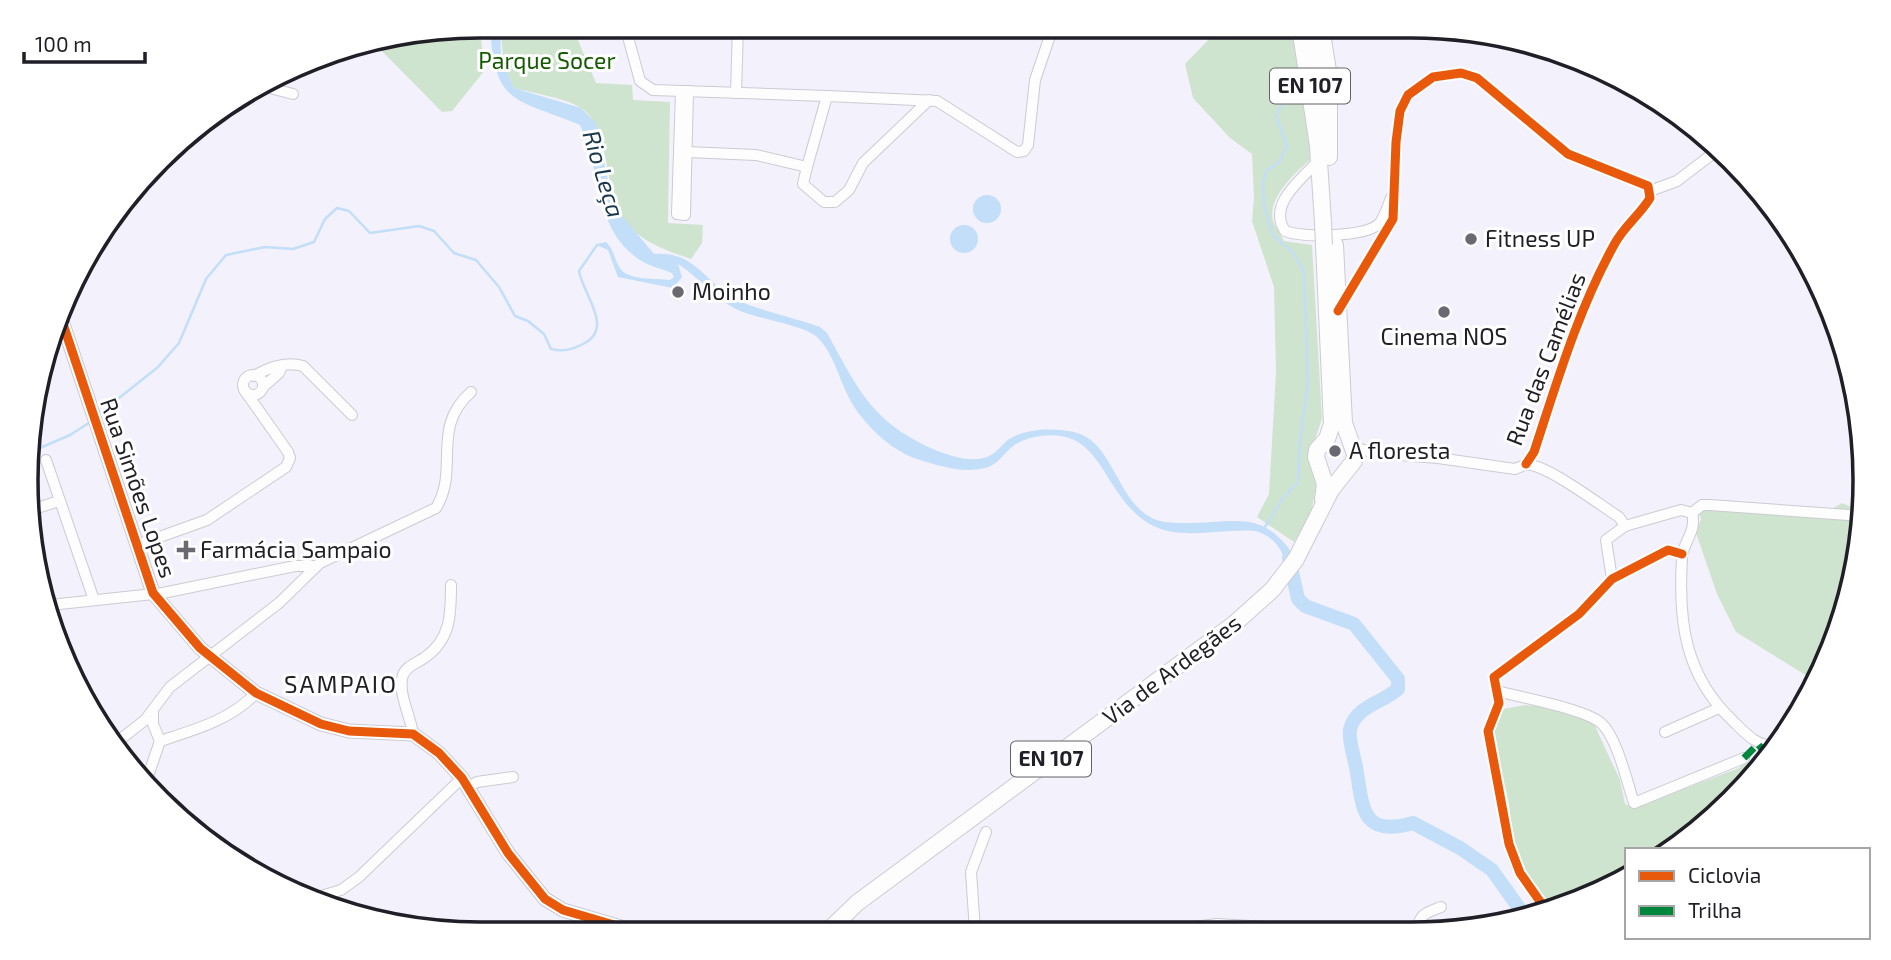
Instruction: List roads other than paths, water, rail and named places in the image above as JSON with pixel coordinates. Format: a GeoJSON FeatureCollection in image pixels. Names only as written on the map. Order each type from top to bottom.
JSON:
{"type":"FeatureCollection","features":[{"type":"Feature","properties":{"kind":"main road","name":"Via de Ardegães"},"geometry":{"type":"LineString","coordinates":[[1302,38],[1322,149],[1329,245],[1332,424],[1327,439],[1317,450],[1325,484],[1320,512]]}},
{"type":"Feature","properties":{"kind":"main road","name":"Via de Ardegães"},"geometry":{"type":"LineString","coordinates":[[1312,38],[1318,70],[1328,223]]}},
{"type":"Feature","properties":{"kind":"main road","name":"Via de Ardegães"},"geometry":{"type":"LineString","coordinates":[[1322,149],[1329,77],[1323,38]]}},
{"type":"Feature","properties":{"kind":"main road","name":"Via de Ardegães"},"geometry":{"type":"LineString","coordinates":[[837,922],[856,903],[1234,624],[1272,590],[1306,544],[1331,490],[1354,461],[1344,423],[1338,312],[1329,245]]}},
{"type":"Feature","properties":{"kind":"main road"},"geometry":{"type":"LineString","coordinates":[[1327,439],[1334,436],[1350,444]]}},
{"type":"Feature","properties":{"kind":"main road"},"geometry":{"type":"LineString","coordinates":[[1323,470],[1337,475],[1345,473]]}},
{"type":"Feature","properties":{"kind":"street"},"geometry":{"type":"LineString","coordinates":[[628,38],[640,81],[653,90],[937,100],[1017,152],[1024,151],[1028,145],[1035,80],[1049,38]]}},
{"type":"Feature","properties":{"kind":"street"},"geometry":{"type":"LineString","coordinates":[[736,93],[738,38]]}},
{"type":"Feature","properties":{"kind":"street"},"geometry":{"type":"LineString","coordinates":[[1338,312],[1393,219],[1400,111],[1408,95],[1433,77],[1461,73],[1477,78],[1568,154],[1639,180],[1650,195]]}},
{"type":"Feature","properties":{"kind":"street"},"geometry":{"type":"LineString","coordinates":[[275,89],[293,94]]}},
{"type":"Feature","properties":{"kind":"street"},"geometry":{"type":"LineString","coordinates":[[685,91],[687,152],[685,215],[677,214],[685,91]]}},
{"type":"Feature","properties":{"kind":"street"},"geometry":{"type":"LineString","coordinates":[[827,96],[803,184],[824,202],[835,202],[849,190],[863,163],[929,100]]}},
{"type":"Feature","properties":{"kind":"street"},"geometry":{"type":"LineString","coordinates":[[1322,149],[1287,195],[1279,211],[1279,222],[1285,231],[1310,236],[1366,230],[1379,223],[1393,191]]}},
{"type":"Feature","properties":{"kind":"street"},"geometry":{"type":"LineString","coordinates":[[687,152],[757,155],[807,167]]}},
{"type":"Feature","properties":{"kind":"street","name":"Rua das Camélias"},"geometry":{"type":"LineString","coordinates":[[1526,464],[1534,452],[1569,346],[1594,284],[1615,242],[1650,195],[1677,181],[1710,156]]}},
{"type":"Feature","properties":{"kind":"street","name":"Rua Simões Lopes"},"geometry":{"type":"LineString","coordinates":[[65,330],[153,593],[208,655],[256,693],[294,713],[349,731],[413,734]]}},
{"type":"Feature","properties":{"kind":"street"},"geometry":{"type":"LineString","coordinates":[[137,545],[207,520],[286,467],[290,458],[288,452],[245,391],[246,379],[274,366],[292,363],[303,366],[352,415]]}},
{"type":"Feature","properties":{"kind":"street"},"geometry":{"type":"LineString","coordinates":[[245,391],[253,395],[261,390],[279,373],[282,366]]}},
{"type":"Feature","properties":{"kind":"street"},"geometry":{"type":"LineString","coordinates":[[254,376],[262,381],[263,415]]}},
{"type":"Feature","properties":{"kind":"street"},"geometry":{"type":"LineString","coordinates":[[122,738],[153,710],[170,687],[208,655],[279,603],[316,566],[436,508],[447,480],[447,428],[471,392]]}},
{"type":"Feature","properties":{"kind":"street"},"geometry":{"type":"LineString","coordinates":[[1350,444],[1375,453],[1438,458],[1515,469],[1526,464],[1552,472],[1619,517],[1625,526]]}},
{"type":"Feature","properties":{"kind":"street"},"geometry":{"type":"LineString","coordinates":[[46,460],[94,600]]}},
{"type":"Feature","properties":{"kind":"street"},"geometry":{"type":"LineString","coordinates":[[39,508],[60,501]]}},
{"type":"Feature","properties":{"kind":"street"},"geometry":{"type":"LineString","coordinates":[[1692,513],[1702,505],[1710,505],[1851,515]]}},
{"type":"Feature","properties":{"kind":"street"},"geometry":{"type":"LineString","coordinates":[[1612,579],[1606,540],[1625,526],[1681,510],[1692,513]]}},
{"type":"Feature","properties":{"kind":"street"},"geometry":{"type":"LineString","coordinates":[[1692,513],[1693,532],[1682,554],[1682,589],[1691,663],[1699,681],[1719,708],[1758,744],[1764,745]]}},
{"type":"Feature","properties":{"kind":"street"},"geometry":{"type":"LineString","coordinates":[[1540,902],[1520,873],[1509,844],[1488,731],[1499,703],[1494,677],[1579,614],[1612,579],[1668,550],[1682,554]]}},
{"type":"Feature","properties":{"kind":"street"},"geometry":{"type":"LineString","coordinates":[[57,604],[214,584],[295,566],[316,566]]}},
{"type":"Feature","properties":{"kind":"street"},"geometry":{"type":"LineString","coordinates":[[451,585],[446,634],[440,646],[403,674],[402,686],[413,734],[439,753],[465,783],[508,853],[545,899],[563,910],[604,922]]}},
{"type":"Feature","properties":{"kind":"street"},"geometry":{"type":"LineString","coordinates":[[1497,691],[1588,716],[1602,723],[1621,761],[1634,803],[1744,758]]}},
{"type":"Feature","properties":{"kind":"street"},"geometry":{"type":"LineString","coordinates":[[160,741],[211,724],[247,702],[256,693]]}},
{"type":"Feature","properties":{"kind":"street"},"geometry":{"type":"LineString","coordinates":[[1665,733],[1719,708]]}},
{"type":"Feature","properties":{"kind":"street"},"geometry":{"type":"LineString","coordinates":[[149,772],[160,741],[153,724],[153,710]]}},
{"type":"Feature","properties":{"kind":"street"},"geometry":{"type":"LineString","coordinates":[[134,730],[147,733],[160,741]]}},
{"type":"Feature","properties":{"kind":"street"},"geometry":{"type":"LineString","coordinates":[[327,894],[341,890],[359,877],[465,783],[513,777]]}},
{"type":"Feature","properties":{"kind":"street"},"geometry":{"type":"LineString","coordinates":[[974,922],[971,872],[986,832]]}},
{"type":"Feature","properties":{"kind":"street"},"geometry":{"type":"LineString","coordinates":[[1418,922],[1423,913],[1441,907]]}},
{"type":"Feature","properties":{"kind":"water"},"geometry":{"type":"Polygon","coordinates":[[[491,38],[500,38],[501,58],[514,88],[581,108],[596,123],[613,205],[654,254],[668,254],[691,263],[726,294],[737,300],[820,327],[827,333],[869,403],[896,428],[935,450],[967,459],[981,459],[991,455],[1011,438],[1026,432],[1074,432],[1098,447],[1131,500],[1141,511],[1154,519],[1177,523],[1235,521],[1261,525],[1284,543],[1296,559],[1287,570],[1284,557],[1277,546],[1256,531],[1179,533],[1156,527],[1141,518],[1129,506],[1082,444],[1063,436],[1032,437],[1013,446],[991,466],[972,470],[948,468],[907,455],[877,434],[853,406],[829,353],[814,335],[736,309],[678,264],[682,277],[673,288],[618,277],[608,250],[597,245],[606,242],[620,268],[629,275],[670,280],[674,277],[672,273],[637,258],[623,245],[613,230],[605,214],[580,125],[524,103],[512,95],[503,85],[492,52],[491,38]]]}},
{"type":"Feature","properties":{"kind":"water"},"geometry":{"type":"Polygon","coordinates":[[[987,195],[997,199],[1001,209],[997,219],[987,223],[977,219],[973,209],[977,199],[987,195]]]}},
{"type":"Feature","properties":{"kind":"water"},"geometry":{"type":"Polygon","coordinates":[[[964,225],[974,229],[978,239],[974,249],[964,253],[954,249],[950,239],[954,229],[964,225]]]}},
{"type":"Feature","properties":{"kind":"waterway"},"geometry":{"type":"LineString","coordinates":[[1265,527],[1283,498],[1298,482],[1300,438],[1308,385],[1304,272],[1293,253],[1272,234],[1264,204],[1263,182],[1267,170],[1279,162],[1287,147],[1276,115],[1285,98]]}},
{"type":"Feature","properties":{"kind":"waterway"},"geometry":{"type":"LineString","coordinates":[[99,414],[158,367],[179,343],[206,279],[226,255],[265,247],[293,249],[314,242],[325,219],[337,208],[349,211],[370,233],[419,226],[434,231],[454,253],[476,260],[499,287],[515,316],[528,321],[544,334],[551,349],[555,350],[567,350],[583,344],[592,337],[596,329],[597,320],[579,271],[597,245],[603,244]]}},
{"type":"Feature","properties":{"kind":"waterway"},"geometry":{"type":"LineString","coordinates":[[39,448],[70,435],[92,421]]}},
{"type":"Feature","properties":{"kind":"waterway","name":"Rio Leça"},"geometry":{"type":"LineString","coordinates":[[1289,558],[1298,599],[1305,606],[1354,624],[1398,679],[1398,689],[1364,710],[1353,721],[1350,729],[1350,743],[1363,807],[1368,816],[1374,823],[1383,826],[1396,827],[1413,823],[1460,848],[1492,870],[1519,908]]}},
{"type":"Feature","properties":{"kind":"place","name":"Fitness UP"},"geometry":{"type":"Point","coordinates":[1471,239]}},
{"type":"Feature","properties":{"kind":"place","name":"Moinho"},"geometry":{"type":"Point","coordinates":[678,292]}},
{"type":"Feature","properties":{"kind":"place","name":"Cinema NOS"},"geometry":{"type":"Point","coordinates":[1444,312]}},
{"type":"Feature","properties":{"kind":"place","name":"A floresta"},"geometry":{"type":"Point","coordinates":[1335,451]}},
{"type":"Feature","properties":{"kind":"place","name":"Farmácia Sampaio"},"geometry":{"type":"Point","coordinates":[186,550]}},
{"type":"Feature","properties":{"kind":"district","name":"SAMPAIO"},"geometry":{"type":"Point","coordinates":[341,685]}},
{"type":"Feature","properties":{"kind":"park label","name":"Parque Socer"},"geometry":{"type":"Point","coordinates":[547,61]}}]}
